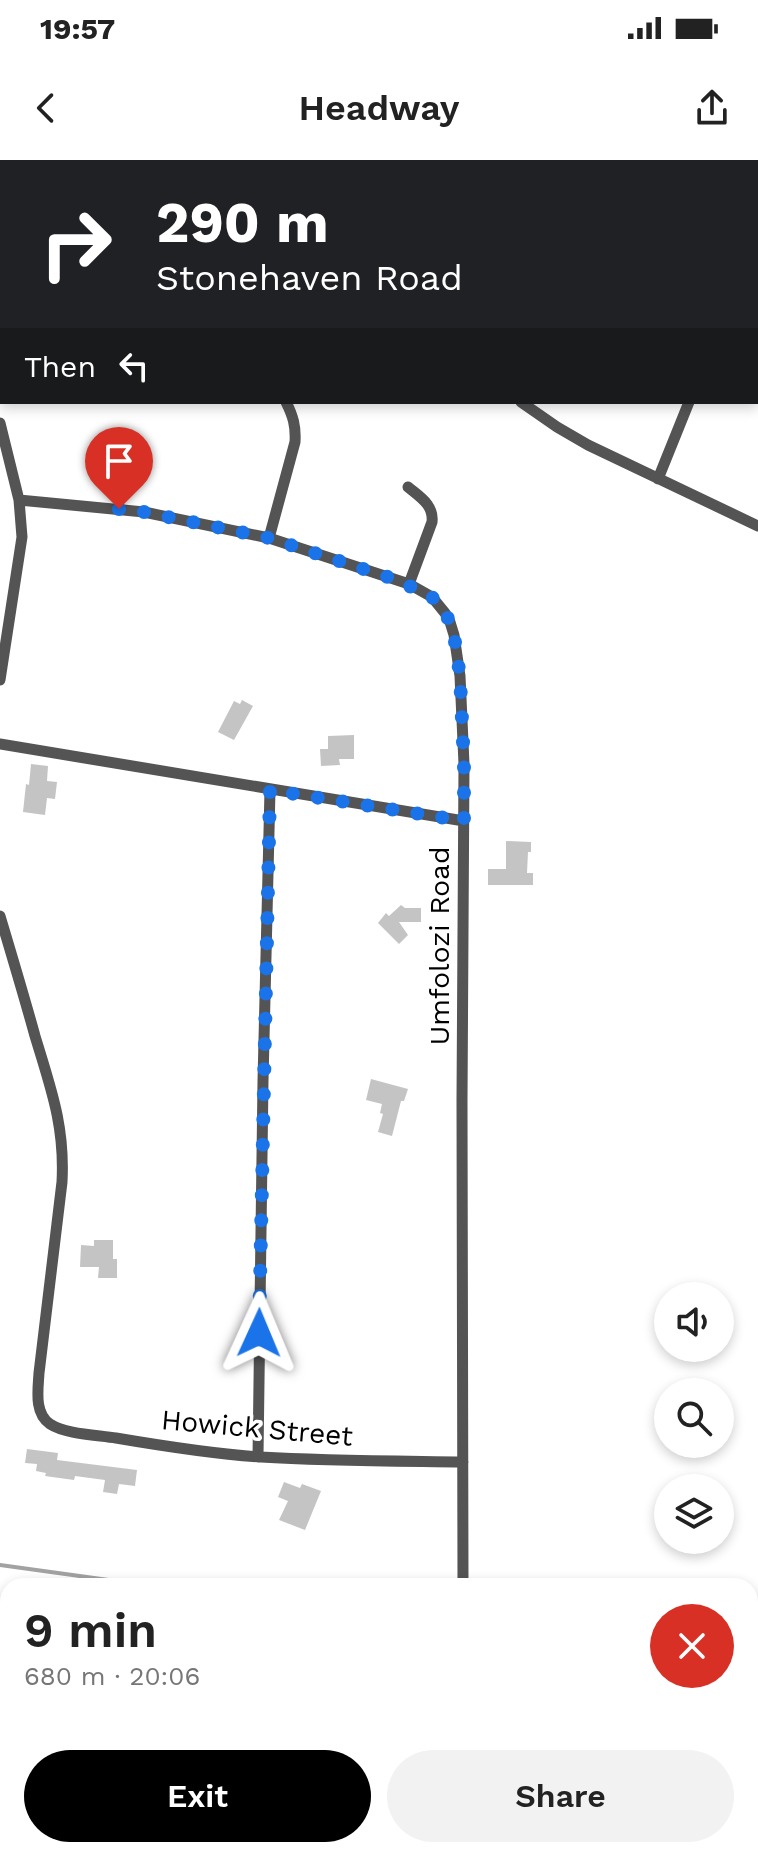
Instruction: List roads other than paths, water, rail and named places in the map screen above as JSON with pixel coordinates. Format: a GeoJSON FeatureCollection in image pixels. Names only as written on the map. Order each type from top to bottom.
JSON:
{"type":"FeatureCollection","features":[{"type":"Feature","properties":{"kind":"street"},"geometry":{"type":"LineString","coordinates":[[269,538],[295,442],[293,416],[287,404]]}},
{"type":"Feature","properties":{"kind":"street"},"geometry":{"type":"LineString","coordinates":[[524,404],[588,445],[758,526]]}},
{"type":"Feature","properties":{"kind":"street"},"geometry":{"type":"LineString","coordinates":[[658,479],[688,404]]}},
{"type":"Feature","properties":{"kind":"street"},"geometry":{"type":"LineString","coordinates":[[0,423],[19,500],[22,537],[0,680]]}},
{"type":"Feature","properties":{"kind":"street"},"geometry":{"type":"LineString","coordinates":[[408,487],[427,504],[433,516],[409,584]]}},
{"type":"Feature","properties":{"kind":"street","name":"Umfolozi Road"},"geometry":{"type":"LineString","coordinates":[[19,500],[144,512],[269,538],[409,584],[432,597],[450,622],[460,676],[464,764],[463,1578]]}},
{"type":"Feature","properties":{"kind":"street"},"geometry":{"type":"LineString","coordinates":[[0,744],[464,821]]}},
{"type":"Feature","properties":{"kind":"street"},"geometry":{"type":"LineString","coordinates":[[258,1457],[270,790]]}},
{"type":"Feature","properties":{"kind":"street","name":"Howick Street"},"geometry":{"type":"LineString","coordinates":[[0,916],[49,1081],[62,1136],[62,1182],[39,1373],[39,1409],[49,1423],[121,1439],[258,1457],[463,1462]]}},
{"type":"Feature","properties":{"kind":"waterway"},"geometry":{"type":"LineString","coordinates":[[0,1565],[94,1578]]}}]}
